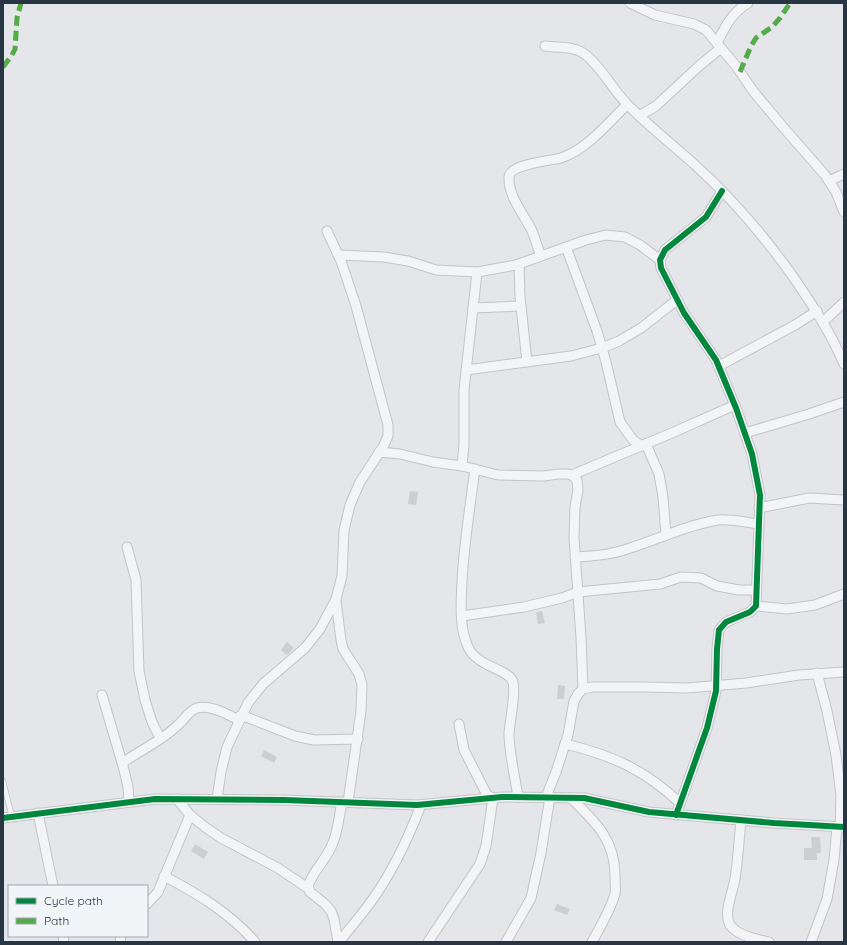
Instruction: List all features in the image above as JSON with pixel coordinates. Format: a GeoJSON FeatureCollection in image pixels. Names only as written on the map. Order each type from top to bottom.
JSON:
{"type":"FeatureCollection","features":[{"type":"Feature","properties":{"kind":"street"},"geometry":{"type":"LineString","coordinates":[[630,3],[655,15],[694,24],[706,30],[736,66],[753,91],[829,181],[836,192],[844,212]]}},
{"type":"Feature","properties":{"kind":"street"},"geometry":{"type":"LineString","coordinates":[[639,116],[656,106],[719,45],[730,18],[748,3]]}},
{"type":"Feature","properties":{"kind":"street"},"geometry":{"type":"LineString","coordinates":[[545,46],[575,48],[585,54],[628,105],[722,191],[776,253],[817,311],[844,364]]}},
{"type":"Feature","properties":{"kind":"street"},"geometry":{"type":"LineString","coordinates":[[541,256],[531,228],[510,189],[510,173],[516,168],[522,166],[560,158],[576,151],[592,139],[628,105]]}},
{"type":"Feature","properties":{"kind":"street"},"geometry":{"type":"LineString","coordinates":[[829,181],[844,174]]}},
{"type":"Feature","properties":{"kind":"street"},"geometry":{"type":"LineString","coordinates":[[676,815],[707,728],[716,691],[719,630],[726,622],[750,612],[756,606],[760,495],[752,454],[735,405],[719,366],[684,313],[660,268],[660,260],[665,250],[706,217],[722,191]]}},
{"type":"Feature","properties":{"kind":"street"},"geometry":{"type":"LineString","coordinates":[[217,799],[226,747],[248,703],[263,684],[293,660],[305,648],[320,629],[336,600],[342,576],[344,530],[350,505],[360,482],[388,436],[388,424],[356,306],[338,255],[327,231]]}},
{"type":"Feature","properties":{"kind":"street"},"geometry":{"type":"LineString","coordinates":[[338,255],[384,257],[408,261],[436,270],[476,272],[520,264],[586,240],[606,235],[625,237],[640,245],[660,260]]}},
{"type":"Feature","properties":{"kind":"street"},"geometry":{"type":"LineString","coordinates":[[566,247],[602,348],[620,422],[633,440],[644,445],[659,474],[663,497],[666,535]]}},
{"type":"Feature","properties":{"kind":"street"},"geometry":{"type":"LineString","coordinates":[[520,264],[521,306],[527,362]]}},
{"type":"Feature","properties":{"kind":"street"},"geometry":{"type":"LineString","coordinates":[[462,466],[464,445],[464,390],[476,272]]}},
{"type":"Feature","properties":{"kind":"street"},"geometry":{"type":"LineString","coordinates":[[466,370],[571,356],[602,348],[641,328],[677,300]]}},
{"type":"Feature","properties":{"kind":"street"},"geometry":{"type":"LineString","coordinates":[[823,322],[844,302]]}},
{"type":"Feature","properties":{"kind":"street"},"geometry":{"type":"LineString","coordinates":[[473,308],[521,306]]}},
{"type":"Feature","properties":{"kind":"street"},"geometry":{"type":"LineString","coordinates":[[719,366],[817,311]]}},
{"type":"Feature","properties":{"kind":"street"},"geometry":{"type":"LineString","coordinates":[[745,433],[844,402]]}},
{"type":"Feature","properties":{"kind":"street"},"geometry":{"type":"LineString","coordinates":[[379,452],[400,454],[433,462],[462,466],[498,475],[572,475],[735,405]]}},
{"type":"Feature","properties":{"kind":"street"},"geometry":{"type":"LineString","coordinates":[[475,469],[466,530],[462,599],[463,632],[473,655],[481,662],[502,671],[509,676],[512,681],[513,692],[509,734],[518,797]]}},
{"type":"Feature","properties":{"kind":"street"},"geometry":{"type":"LineString","coordinates":[[572,475],[577,480],[578,490],[575,507],[574,538],[583,689]]}},
{"type":"Feature","properties":{"kind":"street"},"geometry":{"type":"LineString","coordinates":[[759,508],[808,498],[844,500]]}},
{"type":"Feature","properties":{"kind":"street"},"geometry":{"type":"LineString","coordinates":[[575,557],[604,555],[626,550],[690,526],[719,520],[758,524]]}},
{"type":"Feature","properties":{"kind":"street"},"geometry":{"type":"LineString","coordinates":[[127,547],[136,580],[139,672],[145,700],[152,722],[160,738]]}},
{"type":"Feature","properties":{"kind":"street"},"geometry":{"type":"LineString","coordinates":[[462,616],[524,607],[562,598],[578,592],[660,584],[681,578],[701,578],[717,586],[739,590],[756,590]]}},
{"type":"Feature","properties":{"kind":"street"},"geometry":{"type":"LineString","coordinates":[[756,606],[787,609],[815,604],[844,594]]}},
{"type":"Feature","properties":{"kind":"street"},"geometry":{"type":"LineString","coordinates":[[309,889],[308,886],[311,879],[332,846],[337,832],[358,739],[361,711],[362,685],[359,674],[343,649],[336,600]]}},
{"type":"Feature","properties":{"kind":"street"},"geometry":{"type":"LineString","coordinates":[[506,942],[531,898],[541,853],[548,797],[565,744],[574,701],[583,689],[592,687],[687,688],[716,686],[817,673],[844,672]]}},
{"type":"Feature","properties":{"kind":"street"},"geometry":{"type":"LineString","coordinates":[[811,942],[827,899],[840,827],[841,795],[836,755],[817,673]]}},
{"type":"Feature","properties":{"kind":"street"},"geometry":{"type":"LineString","coordinates":[[102,695],[122,763],[128,787],[129,802]]}},
{"type":"Feature","properties":{"kind":"street"},"geometry":{"type":"LineString","coordinates":[[122,763],[160,738],[181,722],[192,710],[198,708],[207,708],[295,736],[314,740],[358,739]]}},
{"type":"Feature","properties":{"kind":"street"},"geometry":{"type":"LineString","coordinates":[[459,724],[464,750],[487,795],[493,798]]}},
{"type":"Feature","properties":{"kind":"street"},"geometry":{"type":"LineString","coordinates":[[565,744],[617,760],[634,768],[654,781],[680,803]]}},
{"type":"Feature","properties":{"kind":"street"},"geometry":{"type":"LineString","coordinates":[[7,817],[155,799],[217,799],[421,805],[493,798],[548,797],[584,798],[648,812],[676,815],[840,827]]}},
{"type":"Feature","properties":{"kind":"street"},"geometry":{"type":"LineString","coordinates":[[428,942],[480,864],[486,846],[493,798]]}},
{"type":"Feature","properties":{"kind":"street"},"geometry":{"type":"LineString","coordinates":[[571,798],[606,836],[612,850],[615,868],[615,893],[592,942]]}},
{"type":"Feature","properties":{"kind":"street"},"geometry":{"type":"LineString","coordinates":[[177,799],[190,815],[205,827],[222,838],[278,868],[309,889],[310,892],[331,911],[338,942]]}},
{"type":"Feature","properties":{"kind":"street"},"geometry":{"type":"LineString","coordinates":[[338,942],[371,902],[393,866],[409,836],[421,805]]}},
{"type":"Feature","properties":{"kind":"street"},"geometry":{"type":"LineString","coordinates":[[38,814],[53,885]]}},
{"type":"Feature","properties":{"kind":"street"},"geometry":{"type":"LineString","coordinates":[[148,903],[158,892],[190,815]]}},
{"type":"Feature","properties":{"kind":"street"},"geometry":{"type":"LineString","coordinates":[[741,820],[735,880],[731,894],[728,920],[731,926],[739,933],[769,942]]}},
{"type":"Feature","properties":{"kind":"street"},"geometry":{"type":"LineString","coordinates":[[164,876],[206,900],[243,928],[255,942]]}},
{"type":"Feature","properties":{"kind":"lane"},"geometry":{"type":"LineString","coordinates":[[3,781],[7,817]]}},
{"type":"Feature","properties":{"kind":"building"},"geometry":{"type":"Polygon","coordinates":[[[410,491],[418,492],[416,505],[408,504],[410,491]]]}},
{"type":"Feature","properties":{"kind":"building"},"geometry":{"type":"Polygon","coordinates":[[[542,611],[545,623],[538,624],[536,612],[542,611]]]}},
{"type":"Feature","properties":{"kind":"building"},"geometry":{"type":"Polygon","coordinates":[[[287,642],[294,648],[287,655],[281,650],[287,642]]]}},
{"type":"Feature","properties":{"kind":"building"},"geometry":{"type":"Polygon","coordinates":[[[558,685],[565,686],[564,699],[557,699],[558,685]]]}},
{"type":"Feature","properties":{"kind":"building"},"geometry":{"type":"Polygon","coordinates":[[[264,750],[277,757],[274,763],[261,756],[264,750]]]}},
{"type":"Feature","properties":{"kind":"building"},"geometry":{"type":"Polygon","coordinates":[[[811,837],[820,837],[821,853],[817,853],[817,860],[804,860],[804,848],[812,848],[811,837]]]}},
{"type":"Feature","properties":{"kind":"building"},"geometry":{"type":"Polygon","coordinates":[[[195,844],[208,852],[204,859],[191,851],[195,844]]]}},
{"type":"Feature","properties":{"kind":"building"},"geometry":{"type":"Polygon","coordinates":[[[557,904],[570,909],[567,915],[554,910],[557,904]]]}},
{"type":"Feature","properties":{"kind":"marked path"},"geometry":{"type":"LineString","coordinates":[[3,67],[15,49],[17,18],[21,3]]}},
{"type":"Feature","properties":{"kind":"marked path"},"geometry":{"type":"LineString","coordinates":[[740,72],[756,38],[772,27],[790,3]]}},
{"type":"Feature","properties":{"kind":"cycle path"},"geometry":{"type":"LineString","coordinates":[[676,815],[707,728],[716,691],[719,630],[726,622],[750,612],[756,606],[760,495],[752,454],[736,408],[716,360],[684,313],[661,268],[660,260],[665,250],[706,217],[722,191]]}},
{"type":"Feature","properties":{"kind":"cycle path"},"geometry":{"type":"LineString","coordinates":[[3,818],[155,799],[284,800],[417,805],[502,797],[584,798],[649,812],[774,823],[844,827]]}}]}
